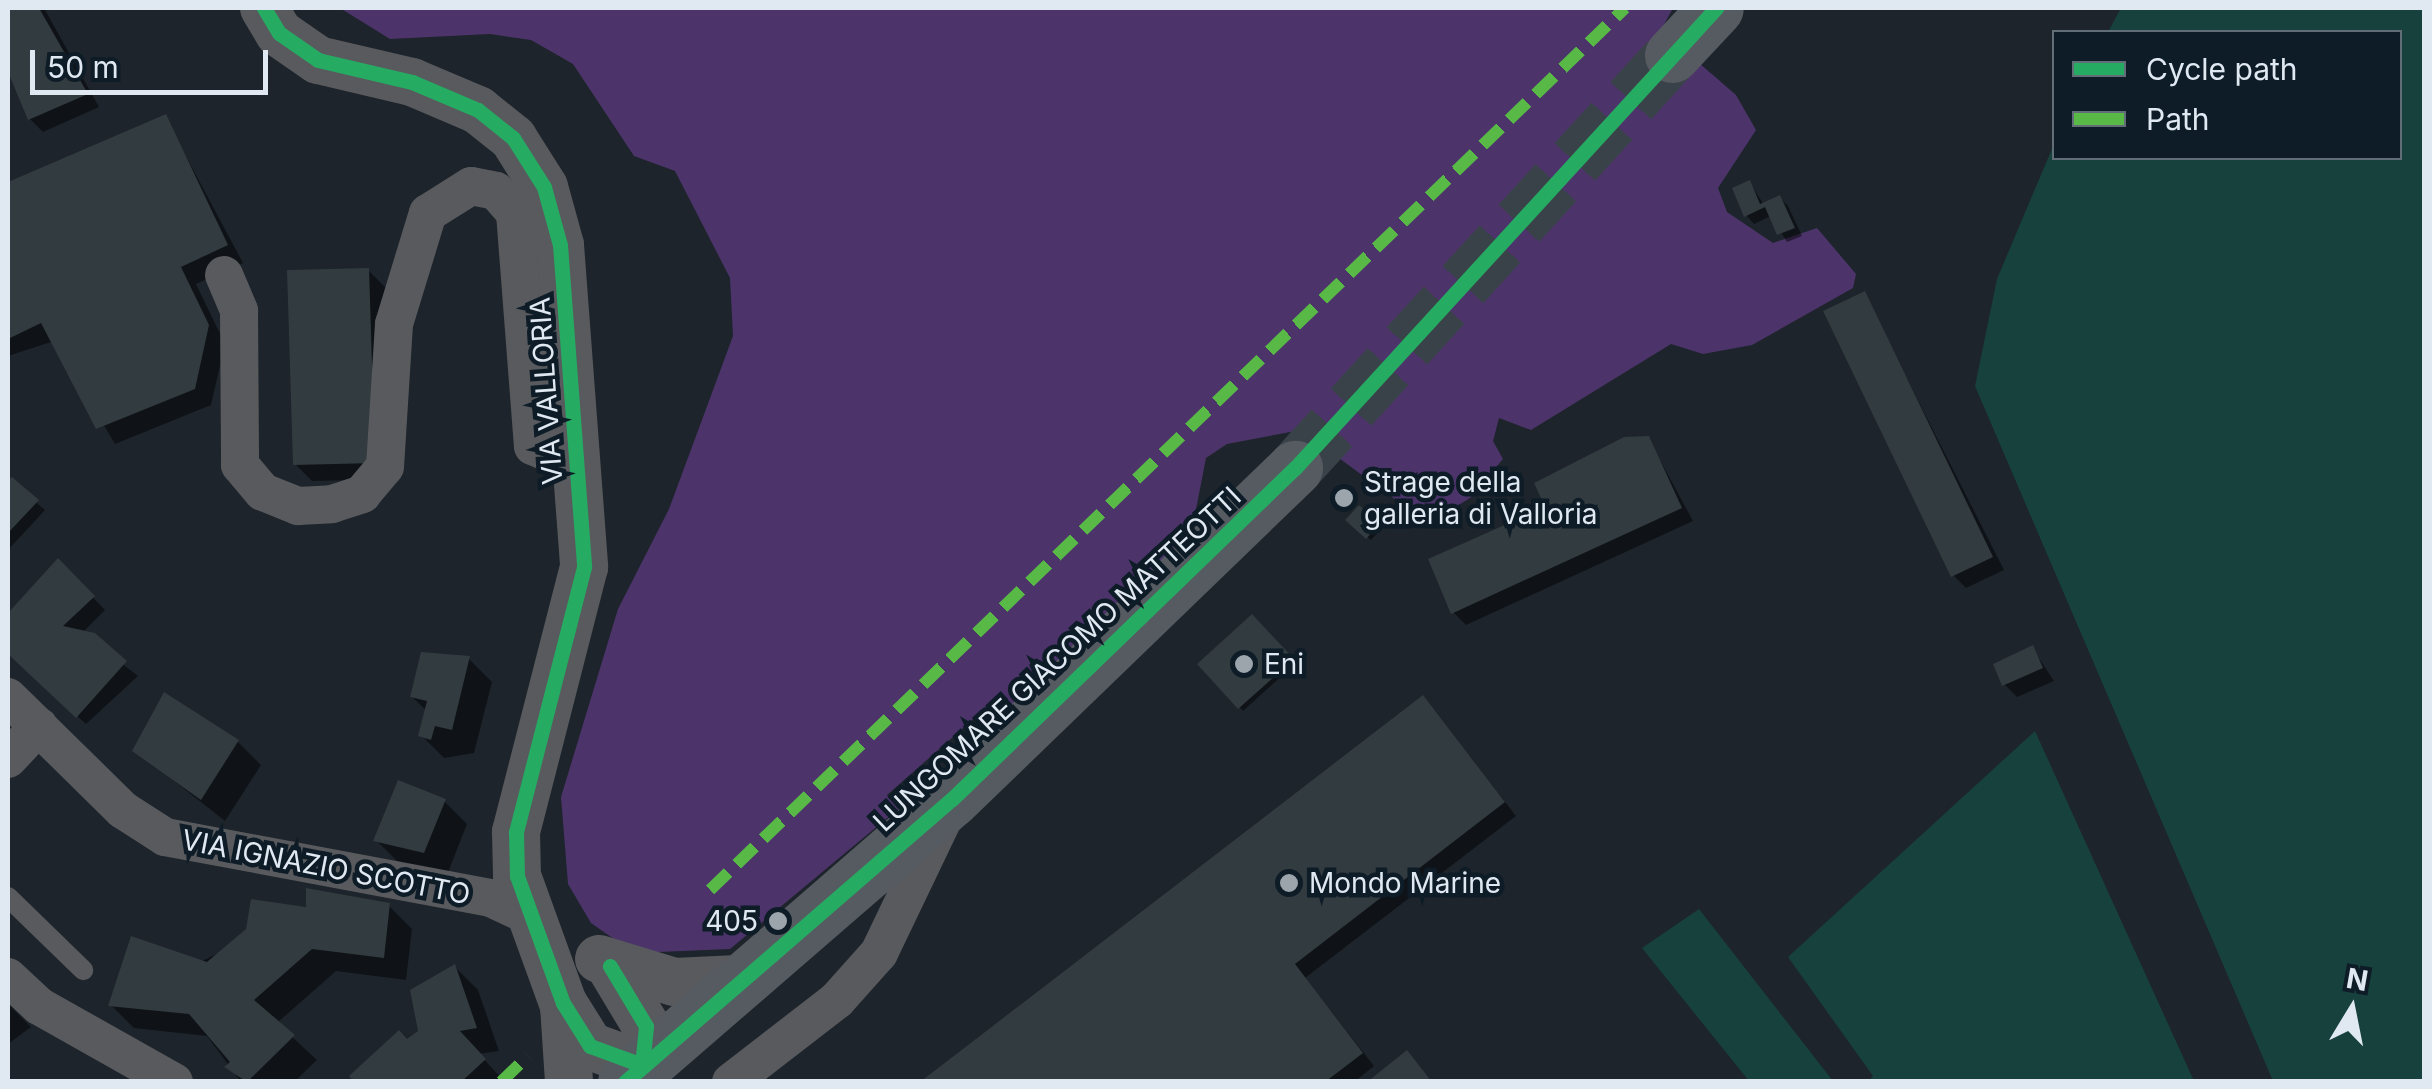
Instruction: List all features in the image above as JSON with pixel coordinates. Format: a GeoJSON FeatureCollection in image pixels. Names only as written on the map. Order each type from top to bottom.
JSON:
{"type":"FeatureCollection","features":[{"type":"Feature","properties":{"kind":"main road"},"geometry":{"type":"LineString","coordinates":[[1672,55],[1716,8]]}},
{"type":"Feature","properties":{"kind":"main road","name":"LUNGOMARE GIACOMO MATTEOTTI"},"geometry":{"type":"LineString","coordinates":[[634,1074],[738,979],[952,799],[1295,468]]}},
{"type":"Feature","properties":{"kind":"street","name":"VIA VALLORIA"},"geometry":{"type":"LineString","coordinates":[[264,8],[280,33],[318,60],[412,82],[478,110],[512,138],[544,187],[560,245],[576,466],[580,602],[516,832],[517,876],[564,1003]]}},
{"type":"Feature","properties":{"kind":"street"},"geometry":{"type":"LineString","coordinates":[[224,274],[239,312],[240,465],[263,492],[298,506],[332,504],[362,494],[386,467],[394,324],[428,213],[471,186],[496,191],[515,213],[533,446],[576,466]]}},
{"type":"Feature","properties":{"kind":"street","name":"VIA IGNAZIO SCOTTO"},"geometry":{"type":"LineString","coordinates":[[8,697],[123,810],[165,836],[491,898],[535,922]]}},
{"type":"Feature","properties":{"kind":"street"},"geometry":{"type":"LineString","coordinates":[[8,759],[39,726]]}},
{"type":"Feature","properties":{"kind":"street"},"geometry":{"type":"LineString","coordinates":[[731,1082],[838,1000],[880,953],[952,799]]}},
{"type":"Feature","properties":{"kind":"street"},"geometry":{"type":"LineString","coordinates":[[535,922],[610,966],[674,982],[738,979]]}},
{"type":"Feature","properties":{"kind":"street"},"geometry":{"type":"LineString","coordinates":[[564,1003],[590,1046],[634,1074],[646,1026],[610,966]]}},
{"type":"Feature","properties":{"kind":"street"},"geometry":{"type":"LineString","coordinates":[[8,977],[39,1006],[174,1082]]}},
{"type":"Feature","properties":{"kind":"street"},"geometry":{"type":"LineString","coordinates":[[564,1003],[569,1082]]}},
{"type":"Feature","properties":{"kind":"lane"},"geometry":{"type":"LineString","coordinates":[[8,897],[83,970]]}},
{"type":"Feature","properties":{"kind":"shaded area"},"geometry":{"type":"Polygon","coordinates":[[[340,8],[1673,8],[1661,30],[1736,95],[1756,130],[1718,188],[1727,212],[1773,243],[1817,228],[1856,274],[1853,288],[1752,345],[1703,354],[1671,344],[1531,430],[1499,418],[1493,441],[1503,459],[1470,498],[1436,519],[1423,520],[1301,430],[1227,444],[1206,458],[1191,535],[990,735],[978,715],[887,795],[898,809],[730,949],[634,953],[591,923],[568,884],[561,797],[618,609],[669,509],[733,336],[730,278],[675,171],[634,156],[573,64],[531,40],[490,34],[390,39],[340,8]]]}},
{"type":"Feature","properties":{"kind":"shaded area"},"geometry":{"type":"Polygon","coordinates":[[[2121,8],[2424,8],[2424,1081],[2273,1081],[1975,386],[1997,279],[2052,149],[2052,160],[2402,160],[2402,30],[2109,30],[2121,8]]]}},
{"type":"Feature","properties":{"kind":"shaded area"},"geometry":{"type":"Polygon","coordinates":[[[2035,731],[2194,1081],[1868,1081],[1873,1076],[1788,957],[2035,731]]]}},
{"type":"Feature","properties":{"kind":"shaded area"},"geometry":{"type":"Polygon","coordinates":[[[1699,909],[1833,1081],[1749,1081],[1642,948],[1699,909]]]}},
{"type":"Feature","properties":{"kind":"building"},"geometry":{"type":"Polygon","coordinates":[[[8,8],[39,8],[88,94],[28,120],[8,72],[8,8]]]}},
{"type":"Feature","properties":{"kind":"building"},"geometry":{"type":"Polygon","coordinates":[[[166,114],[228,245],[181,267],[209,325],[195,389],[96,429],[41,323],[8,339],[8,182],[166,114]]]}},
{"type":"Feature","properties":{"kind":"building"},"geometry":{"type":"Polygon","coordinates":[[[1750,180],[1760,204],[1780,195],[1795,228],[1777,235],[1765,207],[1744,217],[1732,188],[1750,180]]]}},
{"type":"Feature","properties":{"kind":"building"},"geometry":{"type":"Polygon","coordinates":[[[369,268],[375,463],[293,465],[287,270],[369,268]]]}},
{"type":"Feature","properties":{"kind":"building"},"geometry":{"type":"Polygon","coordinates":[[[1865,291],[1993,557],[1951,577],[1823,311],[1865,291]]]}},
{"type":"Feature","properties":{"kind":"building"},"geometry":{"type":"Polygon","coordinates":[[[1649,436],[1682,508],[1451,614],[1428,559],[1545,507],[1534,483],[1624,437],[1649,436]]]}},
{"type":"Feature","properties":{"kind":"building"},"geometry":{"type":"Polygon","coordinates":[[[12,477],[39,500],[8,533],[8,480],[12,477]]]}},
{"type":"Feature","properties":{"kind":"building"},"geometry":{"type":"Polygon","coordinates":[[[1359,505],[1380,523],[1366,539],[1345,520],[1359,505]]]}},
{"type":"Feature","properties":{"kind":"building"},"geometry":{"type":"Polygon","coordinates":[[[58,558],[95,596],[63,626],[95,633],[127,661],[76,718],[8,654],[8,613],[58,558]]]}},
{"type":"Feature","properties":{"kind":"building"},"geometry":{"type":"Polygon","coordinates":[[[1252,614],[1294,659],[1238,709],[1197,664],[1252,614]]]}},
{"type":"Feature","properties":{"kind":"building"},"geometry":{"type":"Polygon","coordinates":[[[2033,645],[2043,668],[2002,686],[1993,664],[2033,645]]]}},
{"type":"Feature","properties":{"kind":"building"},"geometry":{"type":"Polygon","coordinates":[[[421,652],[470,656],[452,730],[435,726],[431,740],[418,736],[427,701],[410,697],[421,652]]]}},
{"type":"Feature","properties":{"kind":"building"},"geometry":{"type":"Polygon","coordinates":[[[164,692],[239,740],[201,800],[132,751],[164,692]]]}},
{"type":"Feature","properties":{"kind":"building","name":"Mondo Marine"},"geometry":{"type":"Polygon","coordinates":[[[1423,695],[1505,802],[1295,964],[1363,1053],[1325,1082],[920,1082],[1423,695]]]}},
{"type":"Feature","properties":{"kind":"building"},"geometry":{"type":"Polygon","coordinates":[[[398,780],[446,799],[424,853],[373,841],[398,780]]]}},
{"type":"Feature","properties":{"kind":"building"},"geometry":{"type":"Polygon","coordinates":[[[306,888],[390,903],[384,958],[312,949],[254,1000],[295,1035],[247,1082],[224,1067],[230,1062],[189,1014],[108,1006],[131,936],[207,962],[246,929],[251,899],[306,907],[306,888]]]}},
{"type":"Feature","properties":{"kind":"building"},"geometry":{"type":"Polygon","coordinates":[[[455,964],[477,1028],[460,1031],[486,1059],[461,1082],[354,1082],[349,1076],[399,1030],[407,1039],[418,1031],[410,990],[455,964]]]}},
{"type":"Feature","properties":{"kind":"building"},"geometry":{"type":"Polygon","coordinates":[[[1407,1050],[1432,1082],[1367,1082],[1407,1050]]]}},
{"type":"Feature","properties":{"kind":"tunnel"},"geometry":{"type":"LineString","coordinates":[[1295,468],[1672,55]]}},
{"type":"Feature","properties":{"kind":"marked path"},"geometry":{"type":"LineString","coordinates":[[710,890],[1625,8]]}},
{"type":"Feature","properties":{"kind":"marked path"},"geometry":{"type":"LineString","coordinates":[[501,1082],[528,1056]]}},
{"type":"Feature","properties":{"kind":"cycle path"},"geometry":{"type":"LineString","coordinates":[[264,8],[279,33],[318,60],[412,82],[478,110],[513,138],[544,187],[560,245],[584,567],[516,832],[517,876],[563,1003],[590,1046],[642,1065],[646,1026],[610,966]]}},
{"type":"Feature","properties":{"kind":"cycle path"},"geometry":{"type":"LineString","coordinates":[[625,1082],[952,799],[1295,468],[1716,8]]}},
{"type":"Feature","properties":{"kind":"place","name":"Strage della galleria di Valloria"},"geometry":{"type":"Point","coordinates":[1344,498]}},
{"type":"Feature","properties":{"kind":"place","name":"Eni"},"geometry":{"type":"Point","coordinates":[1244,664]}},
{"type":"Feature","properties":{"kind":"place","name":"Mondo Marine"},"geometry":{"type":"Point","coordinates":[1289,883]}},
{"type":"Feature","properties":{"kind":"place","name":"405"},"geometry":{"type":"Point","coordinates":[778,921]}}]}
